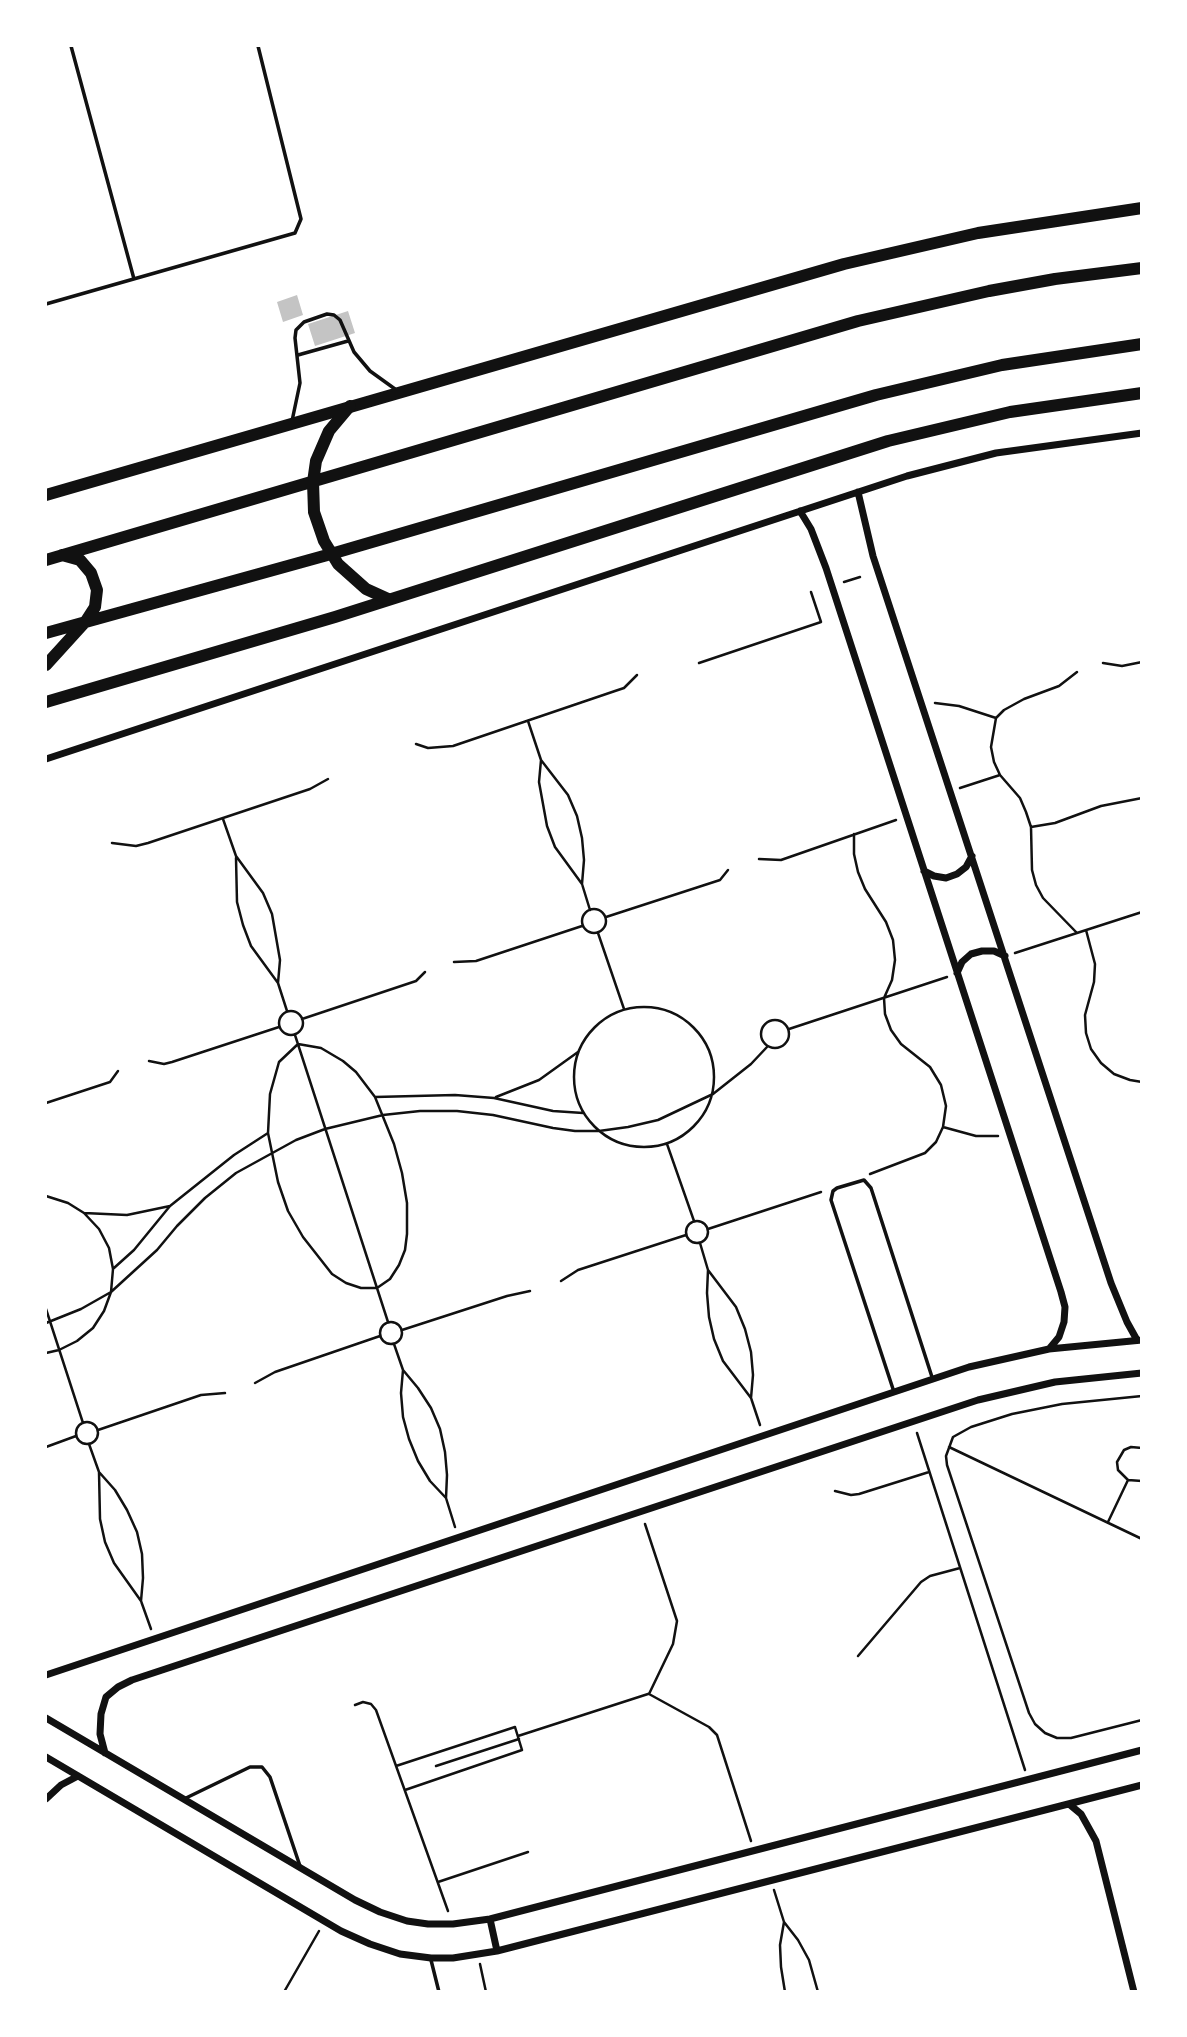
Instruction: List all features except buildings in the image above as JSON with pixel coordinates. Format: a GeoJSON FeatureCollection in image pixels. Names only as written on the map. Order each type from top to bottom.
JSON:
{"type":"FeatureCollection","features":[{"type":"Feature","properties":{"kind":"highway"},"geometry":{"type":"LineString","coordinates":[[46,495],[778,282],[911,247],[1046,221],[1142,208]]}},
{"type":"Feature","properties":{"kind":"highway"},"geometry":{"type":"LineString","coordinates":[[46,557],[63,555],[858,321],[989,291],[1142,268]]}},
{"type":"Feature","properties":{"kind":"highway"},"geometry":{"type":"LineString","coordinates":[[46,633],[331,554],[876,395],[1002,365],[1142,344]]}},
{"type":"Feature","properties":{"kind":"highway"},"geometry":{"type":"LineString","coordinates":[[46,702],[388,599],[888,441],[1010,412],[1142,393]]}},
{"type":"Feature","properties":{"kind":"highway"},"geometry":{"type":"LineString","coordinates":[[350,406],[335,422],[316,461],[313,482],[314,512],[331,554],[356,582],[388,599]]}},
{"type":"Feature","properties":{"kind":"highway"},"geometry":{"type":"LineString","coordinates":[[46,665],[86,621],[95,607],[97,590],[91,573],[80,560],[63,555]]}},
{"type":"Feature","properties":{"kind":"street"},"geometry":{"type":"LineString","coordinates":[[46,759],[928,470],[996,453],[1142,433]]}},
{"type":"Feature","properties":{"kind":"street"},"geometry":{"type":"LineString","coordinates":[[46,1675],[933,1379],[995,1360],[1049,1349],[1139,1340],[1127,1322],[1111,1283],[873,556],[858,492]]}},
{"type":"Feature","properties":{"kind":"street"},"geometry":{"type":"LineString","coordinates":[[800,511],[811,529],[827,568],[1065,1307],[1059,1337],[1049,1349]]}},
{"type":"Feature","properties":{"kind":"street"},"geometry":{"type":"LineString","coordinates":[[923,871],[934,877],[946,878],[967,867],[972,856]]}},
{"type":"Feature","properties":{"kind":"street"},"geometry":{"type":"LineString","coordinates":[[957,973],[962,962],[971,954],[994,951],[1005,956]]}},
{"type":"Feature","properties":{"kind":"street"},"geometry":{"type":"LineString","coordinates":[[105,1753],[100,1734],[101,1714],[106,1697],[118,1687],[913,1421],[1016,1390],[1097,1376],[1142,1373]]}},
{"type":"Feature","properties":{"kind":"street"},"geometry":{"type":"LineString","coordinates":[[46,1718],[380,1912],[407,1921],[453,1924],[491,1919],[1142,1751]]}},
{"type":"Feature","properties":{"kind":"street"},"geometry":{"type":"LineString","coordinates":[[46,1757],[325,1921],[370,1944],[401,1954],[431,1958],[478,1956],[1142,1785]]}},
{"type":"Feature","properties":{"kind":"street"},"geometry":{"type":"LineString","coordinates":[[46,1799],[61,1785],[78,1776]]}},
{"type":"Feature","properties":{"kind":"street"},"geometry":{"type":"LineString","coordinates":[[1069,1804],[1086,1821],[1096,1841],[1134,1992]]}},
{"type":"Feature","properties":{"kind":"street"},"geometry":{"type":"LineString","coordinates":[[491,1919],[497,1951]]}},
{"type":"Feature","properties":{"kind":"lane"},"geometry":{"type":"LineString","coordinates":[[71,46],[134,279]]}},
{"type":"Feature","properties":{"kind":"lane"},"geometry":{"type":"LineString","coordinates":[[46,304],[290,236],[298,229],[301,219],[258,46]]}},
{"type":"Feature","properties":{"kind":"lane"},"geometry":{"type":"LineString","coordinates":[[291,423],[300,383],[295,338],[298,327],[327,314],[340,320],[348,341],[370,371],[400,392]]}},
{"type":"Feature","properties":{"kind":"lane"},"geometry":{"type":"LineString","coordinates":[[298,355],[348,341]]}},
{"type":"Feature","properties":{"kind":"lane"},"geometry":{"type":"LineString","coordinates":[[894,1392],[831,1200],[833,1191],[864,1180],[871,1188],[933,1379]]}},
{"type":"Feature","properties":{"kind":"lane"},"geometry":{"type":"LineString","coordinates":[[184,1799],[250,1767],[262,1767],[268,1771],[301,1868]]}},
{"type":"Feature","properties":{"kind":"lane"},"geometry":{"type":"LineString","coordinates":[[431,1958],[439,1992]]}},
{"type":"Feature","properties":{"kind":"path"},"geometry":{"type":"LineString","coordinates":[[844,582],[860,577]]}},
{"type":"Feature","properties":{"kind":"path"},"geometry":{"type":"LineString","coordinates":[[699,663],[821,622],[811,592]]}},
{"type":"Feature","properties":{"kind":"path"},"geometry":{"type":"LineString","coordinates":[[1103,663],[1122,666],[1142,662]]}},
{"type":"Feature","properties":{"kind":"path"},"geometry":{"type":"LineString","coordinates":[[1077,672],[1066,682],[1014,704],[996,718],[991,747],[1000,775],[1020,799],[1031,828],[1032,870],[1036,885],[1043,898],[1077,933]]}},
{"type":"Feature","properties":{"kind":"path"},"geometry":{"type":"LineString","coordinates":[[416,744],[428,748],[453,746],[624,688],[636,675]]}},
{"type":"Feature","properties":{"kind":"path"},"geometry":{"type":"LineString","coordinates":[[921,702],[959,706],[996,718]]}},
{"type":"Feature","properties":{"kind":"path"},"geometry":{"type":"LineString","coordinates":[[528,721],[541,760],[568,795],[577,816],[583,838],[582,884],[590,910]]}},
{"type":"Feature","properties":{"kind":"path"},"geometry":{"type":"LineString","coordinates":[[541,760],[539,782],[547,826],[567,866],[582,884]]}},
{"type":"Feature","properties":{"kind":"path"},"geometry":{"type":"LineString","coordinates":[[950,789],[968,788],[1000,775]]}},
{"type":"Feature","properties":{"kind":"path"},"geometry":{"type":"LineString","coordinates":[[113,843],[136,846],[148,843],[310,789],[328,779]]}},
{"type":"Feature","properties":{"kind":"path"},"geometry":{"type":"LineString","coordinates":[[1031,828],[1055,823],[1113,803],[1142,798]]}},
{"type":"Feature","properties":{"kind":"path"},"geometry":{"type":"LineString","coordinates":[[759,859],[781,860],[906,817]]}},
{"type":"Feature","properties":{"kind":"path"},"geometry":{"type":"LineString","coordinates":[[223,818],[236,856],[263,893],[272,915],[280,960],[278,983],[286,1011]]}},
{"type":"Feature","properties":{"kind":"path"},"geometry":{"type":"LineString","coordinates":[[854,834],[858,872],[893,940],[895,960],[892,979],[884,998],[885,1014],[891,1030],[901,1044],[930,1068],[941,1086],[946,1106],[943,1127],[936,1142],[925,1153],[873,1172],[864,1180]]}},
{"type":"Feature","properties":{"kind":"path"},"geometry":{"type":"LineString","coordinates":[[236,856],[237,902],[243,925],[263,965],[278,983]]}},
{"type":"Feature","properties":{"kind":"path"},"geometry":{"type":"LineString","coordinates":[[606,917],[720,880],[728,870]]}},
{"type":"Feature","properties":{"kind":"path"},"geometry":{"type":"LineString","coordinates":[[582,926],[582,919],[590,910],[599,910],[606,917]]}},
{"type":"Feature","properties":{"kind":"path"},"geometry":{"type":"LineString","coordinates":[[1005,956],[1142,912]]}},
{"type":"Feature","properties":{"kind":"path"},"geometry":{"type":"LineString","coordinates":[[582,926],[592,934],[598,933],[604,930],[606,917]]}},
{"type":"Feature","properties":{"kind":"path"},"geometry":{"type":"LineString","coordinates":[[454,962],[476,961],[582,926]]}},
{"type":"Feature","properties":{"kind":"path"},"geometry":{"type":"LineString","coordinates":[[1086,930],[1095,964],[1094,982],[1085,1015],[1086,1033],[1091,1049],[1101,1063],[1114,1074],[1142,1082]]}},
{"type":"Feature","properties":{"kind":"path"},"geometry":{"type":"LineString","coordinates":[[598,933],[624,1009]]}},
{"type":"Feature","properties":{"kind":"path"},"geometry":{"type":"LineString","coordinates":[[302,1018],[416,981],[425,972]]}},
{"type":"Feature","properties":{"kind":"path"},"geometry":{"type":"LineString","coordinates":[[789,1030],[957,973]]}},
{"type":"Feature","properties":{"kind":"path"},"geometry":{"type":"LineString","coordinates":[[645,1006],[666,1009],[685,1019],[700,1034],[710,1052],[715,1073],[713,1094],[706,1111],[696,1125],[667,1144],[649,1148],[614,1141],[598,1131],[583,1113],[577,1099],[574,1083],[578,1052],[589,1033],[604,1018],[624,1009],[645,1006]]}},
{"type":"Feature","properties":{"kind":"path"},"geometry":{"type":"LineString","coordinates":[[286,1011],[296,1012],[302,1018],[303,1025],[295,1035]]}},
{"type":"Feature","properties":{"kind":"path"},"geometry":{"type":"LineString","coordinates":[[286,1011],[278,1020],[279,1027],[282,1032],[295,1035]]}},
{"type":"Feature","properties":{"kind":"path"},"geometry":{"type":"LineString","coordinates":[[777,1020],[784,1023],[789,1030],[789,1037],[781,1048],[774,1049],[767,1047],[760,1033],[769,1021],[777,1020]]}},
{"type":"Feature","properties":{"kind":"path"},"geometry":{"type":"LineString","coordinates":[[149,1060],[164,1064],[279,1027]]}},
{"type":"Feature","properties":{"kind":"path"},"geometry":{"type":"LineString","coordinates":[[295,1035],[388,1322]]}},
{"type":"Feature","properties":{"kind":"path"},"geometry":{"type":"LineString","coordinates":[[298,1044],[321,1048],[356,1072],[375,1097],[402,1173],[407,1203],[405,1250],[390,1279],[377,1288],[361,1288],[332,1274],[303,1237],[288,1211],[278,1182],[268,1133],[270,1094],[279,1062],[298,1044]]}},
{"type":"Feature","properties":{"kind":"path"},"geometry":{"type":"LineString","coordinates":[[48,1322],[81,1309],[111,1292],[157,1250],[205,1198],[236,1173],[271,1153],[325,1129],[383,1115],[420,1111],[493,1115],[552,1128],[598,1131],[628,1127],[657,1120],[713,1094],[751,1064],[767,1047]]}},
{"type":"Feature","properties":{"kind":"path"},"geometry":{"type":"LineString","coordinates":[[494,1098],[538,1080],[578,1052]]}},
{"type":"Feature","properties":{"kind":"path"},"geometry":{"type":"LineString","coordinates":[[46,1103],[110,1082],[118,1071]]}},
{"type":"Feature","properties":{"kind":"path"},"geometry":{"type":"LineString","coordinates":[[375,1097],[416,1094],[494,1098],[553,1111],[583,1113]]}},
{"type":"Feature","properties":{"kind":"path"},"geometry":{"type":"LineString","coordinates":[[943,1127],[976,1136],[1010,1135]]}},
{"type":"Feature","properties":{"kind":"path"},"geometry":{"type":"LineString","coordinates":[[113,1269],[134,1250],[170,1206],[223,1163],[268,1133]]}},
{"type":"Feature","properties":{"kind":"path"},"geometry":{"type":"LineString","coordinates":[[667,1144],[694,1221]]}},
{"type":"Feature","properties":{"kind":"path"},"geometry":{"type":"LineString","coordinates":[[708,1229],[799,1198],[833,1191]]}},
{"type":"Feature","properties":{"kind":"path"},"geometry":{"type":"LineString","coordinates":[[46,1196],[68,1203],[85,1213],[99,1229],[108,1248],[113,1269],[111,1292],[104,1311],[93,1328],[77,1341],[46,1353]]}},
{"type":"Feature","properties":{"kind":"path"},"geometry":{"type":"LineString","coordinates":[[85,1213],[127,1215],[170,1206]]}},
{"type":"Feature","properties":{"kind":"path"},"geometry":{"type":"LineString","coordinates":[[685,1235],[687,1227],[694,1221],[700,1221],[708,1229]]}},
{"type":"Feature","properties":{"kind":"path"},"geometry":{"type":"LineString","coordinates":[[685,1235],[691,1242],[700,1243],[706,1238],[708,1229]]}},
{"type":"Feature","properties":{"kind":"path"},"geometry":{"type":"LineString","coordinates":[[561,1281],[578,1270],[685,1235]]}},
{"type":"Feature","properties":{"kind":"path"},"geometry":{"type":"LineString","coordinates":[[700,1243],[708,1270],[709,1317],[714,1339],[723,1361],[751,1398],[764,1436]]}},
{"type":"Feature","properties":{"kind":"path"},"geometry":{"type":"LineString","coordinates":[[708,1270],[736,1307],[746,1329],[752,1363],[751,1398]]}},
{"type":"Feature","properties":{"kind":"path"},"geometry":{"type":"LineString","coordinates":[[402,1330],[530,1291]]}},
{"type":"Feature","properties":{"kind":"path"},"geometry":{"type":"LineString","coordinates":[[46,1309],[48,1322],[83,1423]]}},
{"type":"Feature","properties":{"kind":"path"},"geometry":{"type":"LineString","coordinates":[[388,1322],[400,1325],[402,1330],[401,1339],[394,1344],[386,1343],[380,1336],[381,1328],[388,1322]]}},
{"type":"Feature","properties":{"kind":"path"},"geometry":{"type":"LineString","coordinates":[[255,1383],[275,1371],[380,1336]]}},
{"type":"Feature","properties":{"kind":"path"},"geometry":{"type":"LineString","coordinates":[[394,1344],[403,1370],[418,1388],[440,1429],[446,1463],[446,1498],[459,1537]]}},
{"type":"Feature","properties":{"kind":"path"},"geometry":{"type":"LineString","coordinates":[[403,1370],[402,1405],[409,1439],[418,1461],[446,1498]]}},
{"type":"Feature","properties":{"kind":"path"},"geometry":{"type":"LineString","coordinates":[[98,1430],[201,1395],[225,1393]]}},
{"type":"Feature","properties":{"kind":"path"},"geometry":{"type":"LineString","coordinates":[[1142,1396],[1062,1404],[1012,1414],[961,1430],[948,1446],[947,1465],[1029,1713],[1035,1724],[1045,1733],[1057,1738],[1071,1738],[1142,1720]]}},
{"type":"Feature","properties":{"kind":"path"},"geometry":{"type":"LineString","coordinates":[[913,1421],[1028,1780]]}},
{"type":"Feature","properties":{"kind":"path"},"geometry":{"type":"LineString","coordinates":[[89,1422],[98,1430],[97,1439],[89,1444],[81,1443],[76,1436],[77,1428],[83,1423],[89,1422]]}},
{"type":"Feature","properties":{"kind":"path"},"geometry":{"type":"LineString","coordinates":[[46,1447],[76,1436]]}},
{"type":"Feature","properties":{"kind":"path"},"geometry":{"type":"LineString","coordinates":[[89,1444],[99,1472],[99,1507],[105,1542],[114,1563],[141,1601],[155,1639]]}},
{"type":"Feature","properties":{"kind":"path"},"geometry":{"type":"LineString","coordinates":[[948,1446],[1142,1539]]}},
{"type":"Feature","properties":{"kind":"path"},"geometry":{"type":"LineString","coordinates":[[1142,1448],[1131,1447],[1119,1455],[1118,1470],[1128,1480],[1142,1481]]}},
{"type":"Feature","properties":{"kind":"path"},"geometry":{"type":"LineString","coordinates":[[99,1472],[115,1490],[136,1532],[142,1554],[141,1601]]}},
{"type":"Feature","properties":{"kind":"path"},"geometry":{"type":"LineString","coordinates":[[835,1491],[859,1494],[929,1472]]}},
{"type":"Feature","properties":{"kind":"path"},"geometry":{"type":"LineString","coordinates":[[1108,1523],[1128,1480]]}},
{"type":"Feature","properties":{"kind":"path"},"geometry":{"type":"LineString","coordinates":[[436,1766],[649,1694],[673,1644],[677,1621],[641,1511]]}},
{"type":"Feature","properties":{"kind":"path"},"geometry":{"type":"LineString","coordinates":[[858,1656],[925,1579],[960,1568]]}},
{"type":"Feature","properties":{"kind":"path"},"geometry":{"type":"LineString","coordinates":[[649,1694],[709,1727],[717,1735],[754,1851]]}},
{"type":"Feature","properties":{"kind":"path"},"geometry":{"type":"LineString","coordinates":[[355,1704],[371,1704],[376,1710],[453,1924]]}},
{"type":"Feature","properties":{"kind":"path"},"geometry":{"type":"LineString","coordinates":[[396,1766],[515,1727],[522,1750],[405,1790]]}},
{"type":"Feature","properties":{"kind":"path"},"geometry":{"type":"LineString","coordinates":[[438,1882],[528,1852]]}},
{"type":"Feature","properties":{"kind":"path"},"geometry":{"type":"LineString","coordinates":[[771,1881],[784,1922],[809,1960],[818,1992]]}},
{"type":"Feature","properties":{"kind":"path"},"geometry":{"type":"LineString","coordinates":[[284,1992],[325,1921]]}},
{"type":"Feature","properties":{"kind":"path"},"geometry":{"type":"LineString","coordinates":[[784,1922],[780,1968],[785,1992]]}},
{"type":"Feature","properties":{"kind":"path"},"geometry":{"type":"LineString","coordinates":[[478,1956],[486,1992]]}}]}
